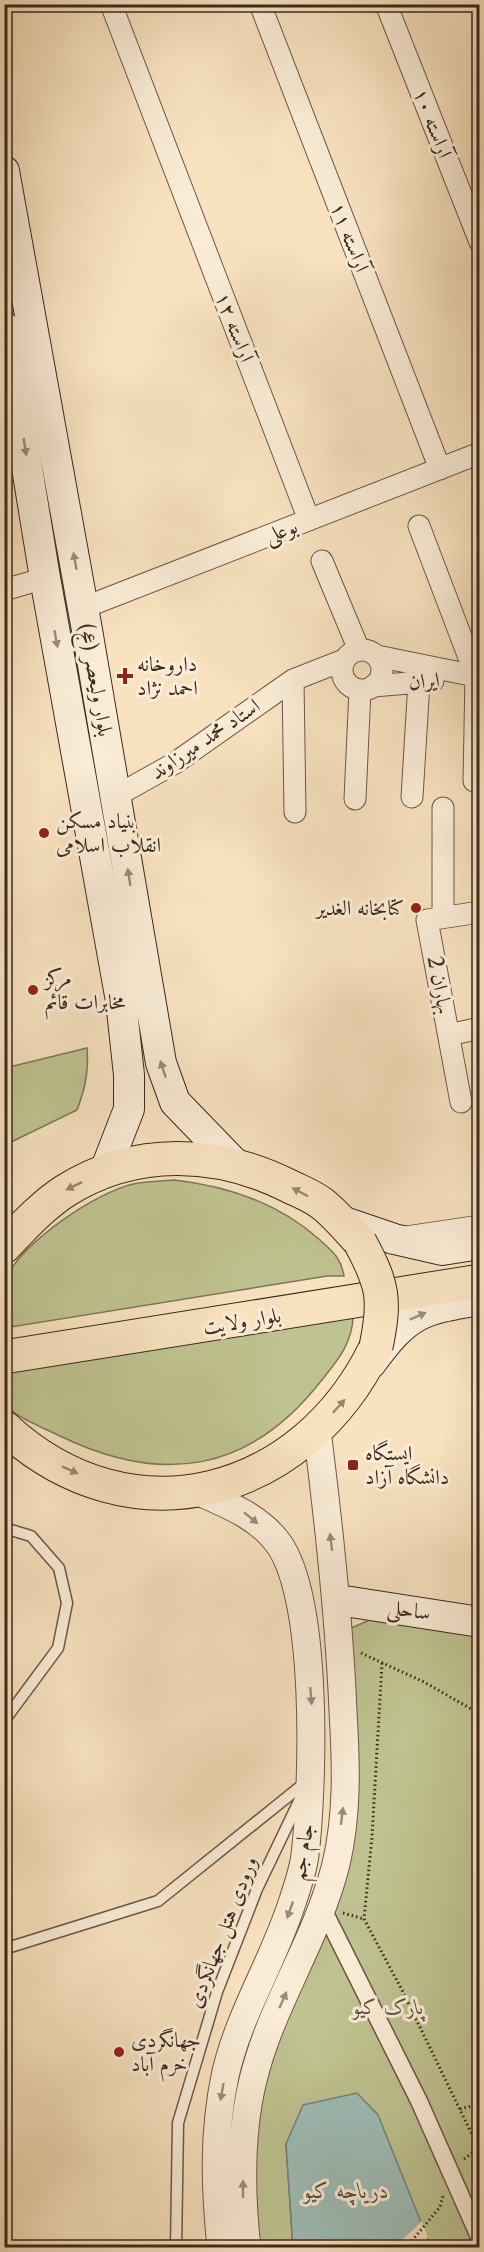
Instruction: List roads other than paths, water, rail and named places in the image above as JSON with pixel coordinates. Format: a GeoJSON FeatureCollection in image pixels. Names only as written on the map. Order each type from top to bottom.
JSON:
{"type":"FeatureCollection","features":[{"type":"Feature","properties":{"kind":"main road","name":"بلوار ولیعصر (عج)"},"geometry":{"type":"LineString","coordinates":[[4,171],[16,310],[24,360],[45,578],[121,1001],[129,1075],[129,1109],[105,1171]]}},
{"type":"Feature","properties":{"kind":"main road","name":"بلوار ولیعصر (عج)"},"geometry":{"type":"LineString","coordinates":[[4,327],[24,360],[83,608],[161,1063],[175,1102],[235,1164]]}},
{"type":"Feature","properties":{"kind":"main road"},"geometry":{"type":"LineString","coordinates":[[129,1109],[145,1111],[175,1102]]}},
{"type":"Feature","properties":{"kind":"main road"},"geometry":{"type":"LineString","coordinates":[[4,1247],[29,1220],[65,1191],[105,1171],[147,1159],[169,1158],[235,1164],[257,1171],[324,1205],[351,1232],[382,1293],[382,1320],[370,1360]]}},
{"type":"Feature","properties":{"kind":"main road"},"geometry":{"type":"LineString","coordinates":[[351,1232],[442,1250],[480,1244]]}},
{"type":"Feature","properties":{"kind":"main road","name":"بلوار ولایت"},"geometry":{"type":"LineString","coordinates":[[4,1342],[480,1266]]}},
{"type":"Feature","properties":{"kind":"main road","name":"بلوار ولایت"},"geometry":{"type":"LineString","coordinates":[[4,1357],[480,1281]]}},
{"type":"Feature","properties":{"kind":"main road"},"geometry":{"type":"LineString","coordinates":[[11,1439],[68,1470],[111,1486],[155,1493],[199,1492],[241,1479],[280,1460],[317,1431],[370,1360],[392,1335],[414,1316],[480,1300]]}},
{"type":"Feature","properties":{"kind":"main road","name":"ساحلی"},"geometry":{"type":"LineString","coordinates":[[338,1600],[480,1622]]}},
{"type":"Feature","properties":{"kind":"street","name":"۱۲ آراسته"},"geometry":{"type":"LineString","coordinates":[[111,4],[309,520]]}},
{"type":"Feature","properties":{"kind":"street","name":"آراسته ۱۱"},"geometry":{"type":"LineString","coordinates":[[260,4],[440,469]]}},
{"type":"Feature","properties":{"kind":"street","name":"آراسته ۱۰"},"geometry":{"type":"LineString","coordinates":[[387,4],[480,242]]}},
{"type":"Feature","properties":{"kind":"street","name":"بوعلی"},"geometry":{"type":"LineString","coordinates":[[83,608],[480,453]]}},
{"type":"Feature","properties":{"kind":"street"},"geometry":{"type":"LineString","coordinates":[[419,526],[478,677],[474,781]]}},
{"type":"Feature","properties":{"kind":"street"},"geometry":{"type":"LineString","coordinates":[[322,561],[360,655],[381,675],[362,688]]}},
{"type":"Feature","properties":{"kind":"street"},"geometry":{"type":"LineString","coordinates":[[4,590],[45,578]]}},
{"type":"Feature","properties":{"kind":"street"},"geometry":{"type":"LineString","coordinates":[[295,812],[293,680],[360,655]]}},
{"type":"Feature","properties":{"kind":"street"},"geometry":{"type":"LineString","coordinates":[[360,655],[344,678],[362,688]]}},
{"type":"Feature","properties":{"kind":"street","name":"ایران"},"geometry":{"type":"LineString","coordinates":[[360,655],[478,677]]}},
{"type":"Feature","properties":{"kind":"street","name":"ایران"},"geometry":{"type":"LineString","coordinates":[[293,680],[362,688],[478,677]]}},
{"type":"Feature","properties":{"kind":"street","name":"استاد محمد میرزاوند"},"geometry":{"type":"LineString","coordinates":[[116,796],[175,763],[293,680]]}},
{"type":"Feature","properties":{"kind":"street"},"geometry":{"type":"LineString","coordinates":[[412,797],[419,682]]}},
{"type":"Feature","properties":{"kind":"street"},"geometry":{"type":"LineString","coordinates":[[355,799],[362,688]]}},
{"type":"Feature","properties":{"kind":"street"},"geometry":{"type":"LineString","coordinates":[[443,808],[443,916],[480,912]]}},
{"type":"Feature","properties":{"kind":"street","name":"بهاران 2"},"geometry":{"type":"LineString","coordinates":[[443,916],[427,920],[461,1102]]}},
{"type":"Feature","properties":{"kind":"street"},"geometry":{"type":"LineString","coordinates":[[449,1035],[480,1028]]}},
{"type":"Feature","properties":{"kind":"street"},"geometry":{"type":"LineString","coordinates":[[394,1239],[480,1226]]}},
{"type":"Feature","properties":{"kind":"street","name":"جام جم"},"geometry":{"type":"LineString","coordinates":[[247,2247],[243,2188],[246,2127],[253,2080],[271,2026],[322,1907],[336,1863],[347,1770],[338,1600],[317,1431]]}},
{"type":"Feature","properties":{"kind":"street","name":"جام جم"},"geometry":{"type":"LineString","coordinates":[[199,1492],[246,1513],[276,1540],[292,1575],[299,1605],[312,1714],[305,1857],[276,1948],[245,2015],[226,2074],[216,2128],[215,2192],[221,2247]]}},
{"type":"Feature","properties":{"kind":"street"},"geometry":{"type":"LineString","coordinates":[[299,1605],[338,1600]]}},
{"type":"Feature","properties":{"kind":"street"},"geometry":{"type":"LineString","coordinates":[[322,1907],[420,2101],[480,2239]]}},
{"type":"Feature","properties":{"kind":"lane"},"geometry":{"type":"LineString","coordinates":[[4,1528],[32,1536],[59,1568],[67,1603],[58,1647],[4,1721]]}},
{"type":"Feature","properties":{"kind":"lane"},"geometry":{"type":"LineString","coordinates":[[4,1949],[158,1901],[310,1778]]}},
{"type":"Feature","properties":{"kind":"lane","name":"ورودی هتل جهانگردی"},"geometry":{"type":"LineString","coordinates":[[176,2247],[178,2123],[217,1992],[253,1899],[310,1778]]}},
{"type":"Feature","properties":{"kind":"water","name":"دریاچه کیو"},"geometry":{"type":"Polygon","coordinates":[[[357,2093],[378,2115],[431,2247],[293,2247],[286,2144],[303,2105],[357,2093]]]}},
{"type":"Feature","properties":{"kind":"place","name":"داروخانه احمد نژاد"},"geometry":{"type":"Point","coordinates":[125,676]}},
{"type":"Feature","properties":{"kind":"place","name":"بنیاد مسکن انقلاب اسلامی"},"geometry":{"type":"Point","coordinates":[44,833]}},
{"type":"Feature","properties":{"kind":"place","name":"کتابخانه الغدیر"},"geometry":{"type":"Point","coordinates":[416,908]}},
{"type":"Feature","properties":{"kind":"place","name":"مرکز مخابرات قائم"},"geometry":{"type":"Point","coordinates":[33,990]}},
{"type":"Feature","properties":{"kind":"place","name":"ایستگاه دانشگاه آزاد"},"geometry":{"type":"Point","coordinates":[353,1465]}},
{"type":"Feature","properties":{"kind":"place","name":"جهانگردى خرم آباد"},"geometry":{"type":"Point","coordinates":[119,2052]}},
{"type":"Feature","properties":{"kind":"park label","name":"پارک کیو"},"geometry":{"type":"Point","coordinates":[388,2007]}}]}
